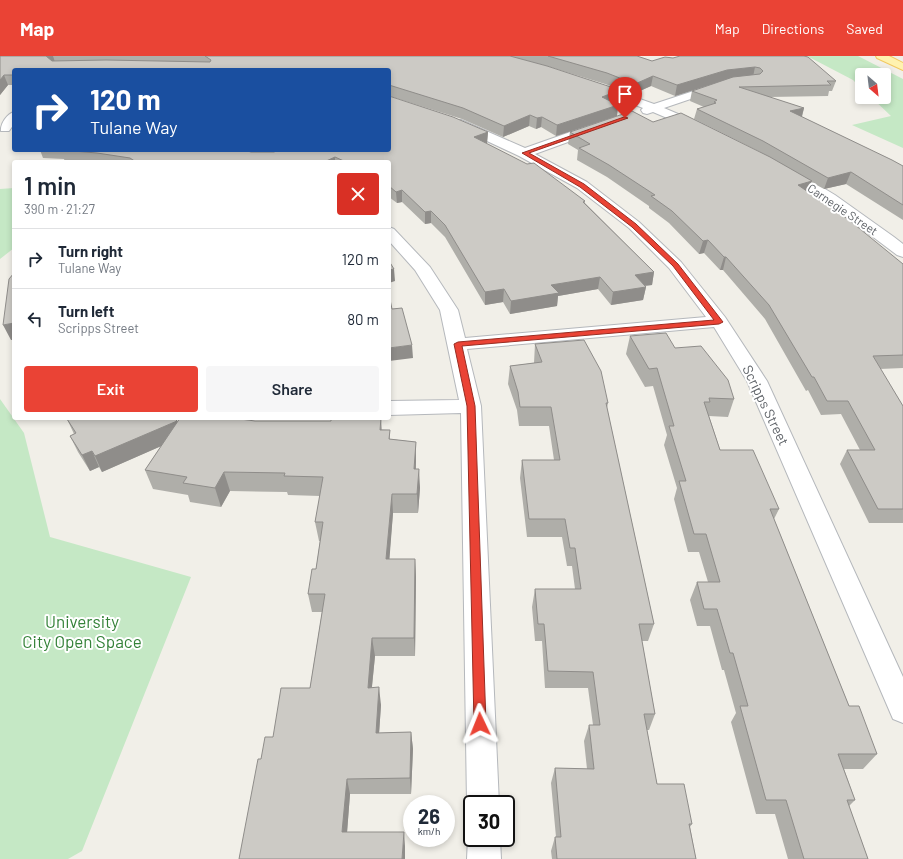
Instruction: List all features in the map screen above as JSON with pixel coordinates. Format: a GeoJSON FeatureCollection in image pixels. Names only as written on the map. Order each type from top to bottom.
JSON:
{"type":"FeatureCollection","features":[{"type":"Feature","properties":{"kind":"main road"},"geometry":{"type":"LineString","coordinates":[[881,56],[903,67]]}},
{"type":"Feature","properties":{"kind":"street"},"geometry":{"type":"LineString","coordinates":[[578,80],[654,108],[711,133]]}},
{"type":"Feature","properties":{"kind":"street"},"geometry":{"type":"LineString","coordinates":[[633,115],[729,83]]}},
{"type":"Feature","properties":{"kind":"street","name":"Scripps Street"},"geometry":{"type":"LineString","coordinates":[[443,118],[458,123],[524,153],[582,185],[634,226],[675,265],[719,322],[757,381],[903,709]]}},
{"type":"Feature","properties":{"kind":"street"},"geometry":{"type":"LineString","coordinates":[[6,128],[12,119]]}},
{"type":"Feature","properties":{"kind":"street"},"geometry":{"type":"LineString","coordinates":[[524,153],[611,123]]}},
{"type":"Feature","properties":{"kind":"street","name":"Carnegie Street"},"geometry":{"type":"LineString","coordinates":[[771,164],[797,178],[868,224],[903,252]]}},
{"type":"Feature","properties":{"kind":"street"},"geometry":{"type":"LineString","coordinates":[[391,234],[422,267],[449,310],[471,406],[483,795]]}},
{"type":"Feature","properties":{"kind":"street"},"geometry":{"type":"LineString","coordinates":[[458,344],[719,322]]}},
{"type":"Feature","properties":{"kind":"street"},"geometry":{"type":"LineString","coordinates":[[391,408],[471,406]]}},
{"type":"Feature","properties":{"kind":"street"},"geometry":{"type":"LineString","coordinates":[[484,847],[484,859]]}},
{"type":"Feature","properties":{"kind":"green space"},"geometry":{"type":"Polygon","coordinates":[[[807,56],[858,56],[881,68],[855,68],[855,82],[807,56]]]}},
{"type":"Feature","properties":{"kind":"green space"},"geometry":{"type":"Polygon","coordinates":[[[891,73],[903,79],[903,148],[852,125],[891,116],[878,104],[891,104],[891,73]]]}},
{"type":"Feature","properties":{"kind":"green space"},"geometry":{"type":"Polygon","coordinates":[[[12,188],[12,250],[0,259],[0,189],[12,188]]]}},
{"type":"Feature","properties":{"kind":"green space","name":"University City Open Space"},"geometry":{"type":"Polygon","coordinates":[[[0,399],[12,416],[12,420],[15,420],[24,433],[50,537],[191,577],[82,851],[68,859],[0,859],[0,399]]]}},
{"type":"Feature","properties":{"kind":"building"},"geometry":{"type":"Polygon","coordinates":[[[0,56],[46,56],[52,61],[106,60],[210,62],[211,60],[205,56],[510,56],[547,66],[620,90],[602,97],[618,105],[557,125],[542,117],[537,118],[530,115],[504,126],[463,108],[391,86],[391,68],[12,68],[12,75],[4,75],[0,80],[0,56]]]}},
{"type":"Feature","properties":{"kind":"building"},"geometry":{"type":"Polygon","coordinates":[[[548,56],[637,56],[652,61],[665,57],[673,58],[680,56],[808,57],[836,81],[827,81],[831,85],[739,87],[804,108],[790,111],[903,166],[903,205],[851,172],[828,178],[763,141],[697,109],[716,103],[714,102],[717,100],[692,91],[733,77],[760,74],[763,71],[760,68],[755,67],[727,70],[677,85],[653,76],[635,84],[607,73],[548,56]]]}},
{"type":"Feature","properties":{"kind":"building"},"geometry":{"type":"Polygon","coordinates":[[[391,97],[453,117],[488,132],[474,137],[527,164],[534,163],[585,201],[583,202],[654,272],[635,275],[646,287],[613,292],[600,277],[551,285],[559,293],[511,301],[504,289],[485,292],[445,225],[431,211],[425,212],[402,190],[396,192],[391,188],[391,160],[342,160],[335,157],[328,160],[133,160],[130,158],[85,152],[391,152],[391,97]]]}},
{"type":"Feature","properties":{"kind":"building"},"geometry":{"type":"Polygon","coordinates":[[[632,111],[653,122],[681,113],[770,157],[812,181],[798,185],[849,220],[903,264],[903,355],[873,356],[903,406],[903,509],[878,509],[847,450],[875,450],[848,401],[827,401],[814,377],[812,377],[769,305],[726,257],[724,257],[708,240],[703,241],[672,211],[651,196],[655,195],[609,165],[579,148],[590,144],[570,132],[632,111]]]}},
{"type":"Feature","properties":{"kind":"building"},"geometry":{"type":"Polygon","coordinates":[[[12,275],[12,323],[3,325],[9,279],[12,275]]]}},
{"type":"Feature","properties":{"kind":"building"},"geometry":{"type":"Polygon","coordinates":[[[391,304],[392,309],[402,308],[412,345],[391,348],[391,304]]]}},
{"type":"Feature","properties":{"kind":"building"},"geometry":{"type":"Polygon","coordinates":[[[666,333],[675,348],[701,346],[728,380],[734,399],[709,398],[710,402],[704,402],[720,450],[753,450],[779,509],[770,509],[849,706],[859,706],[877,754],[838,754],[855,800],[847,800],[868,859],[804,859],[786,800],[766,800],[740,706],[748,706],[733,653],[730,653],[717,609],[704,609],[697,582],[720,582],[706,534],[694,534],[679,481],[686,481],[669,426],[674,426],[657,368],[649,369],[630,336],[666,333]]]}},
{"type":"Feature","properties":{"kind":"building"},"geometry":{"type":"Polygon","coordinates":[[[584,340],[601,371],[608,403],[606,403],[654,624],[639,624],[655,714],[644,714],[657,784],[684,784],[692,824],[689,824],[696,859],[557,859],[555,837],[561,837],[555,768],[594,769],[589,725],[600,725],[593,672],[548,671],[544,624],[538,624],[535,589],[581,589],[575,548],[570,548],[565,519],[529,519],[522,460],[560,460],[551,407],[520,407],[518,392],[510,366],[542,362],[535,344],[584,340]]]}},
{"type":"Feature","properties":{"kind":"building"},"geometry":{"type":"Polygon","coordinates":[[[68,420],[177,421],[95,456],[92,451],[82,455],[70,436],[76,433],[68,420]]]}},
{"type":"Feature","properties":{"kind":"building"},"geometry":{"type":"Polygon","coordinates":[[[179,420],[381,420],[380,430],[390,430],[389,439],[416,442],[414,469],[419,469],[417,494],[392,494],[386,559],[415,559],[414,638],[372,638],[368,688],[379,687],[376,733],[411,732],[410,778],[347,779],[342,832],[403,832],[402,859],[239,859],[258,759],[261,759],[265,737],[273,737],[281,688],[310,688],[325,594],[308,594],[312,569],[316,569],[323,522],[315,522],[323,477],[284,476],[285,473],[224,472],[215,488],[183,483],[187,477],[145,470],[179,420]]]}},
{"type":"Feature","properties":{"kind":"route"},"geometry":{"type":"LineString","coordinates":[[480,724],[471,406],[458,344],[719,322],[675,265],[634,226],[582,185],[524,153],[625,118]]}}]}
